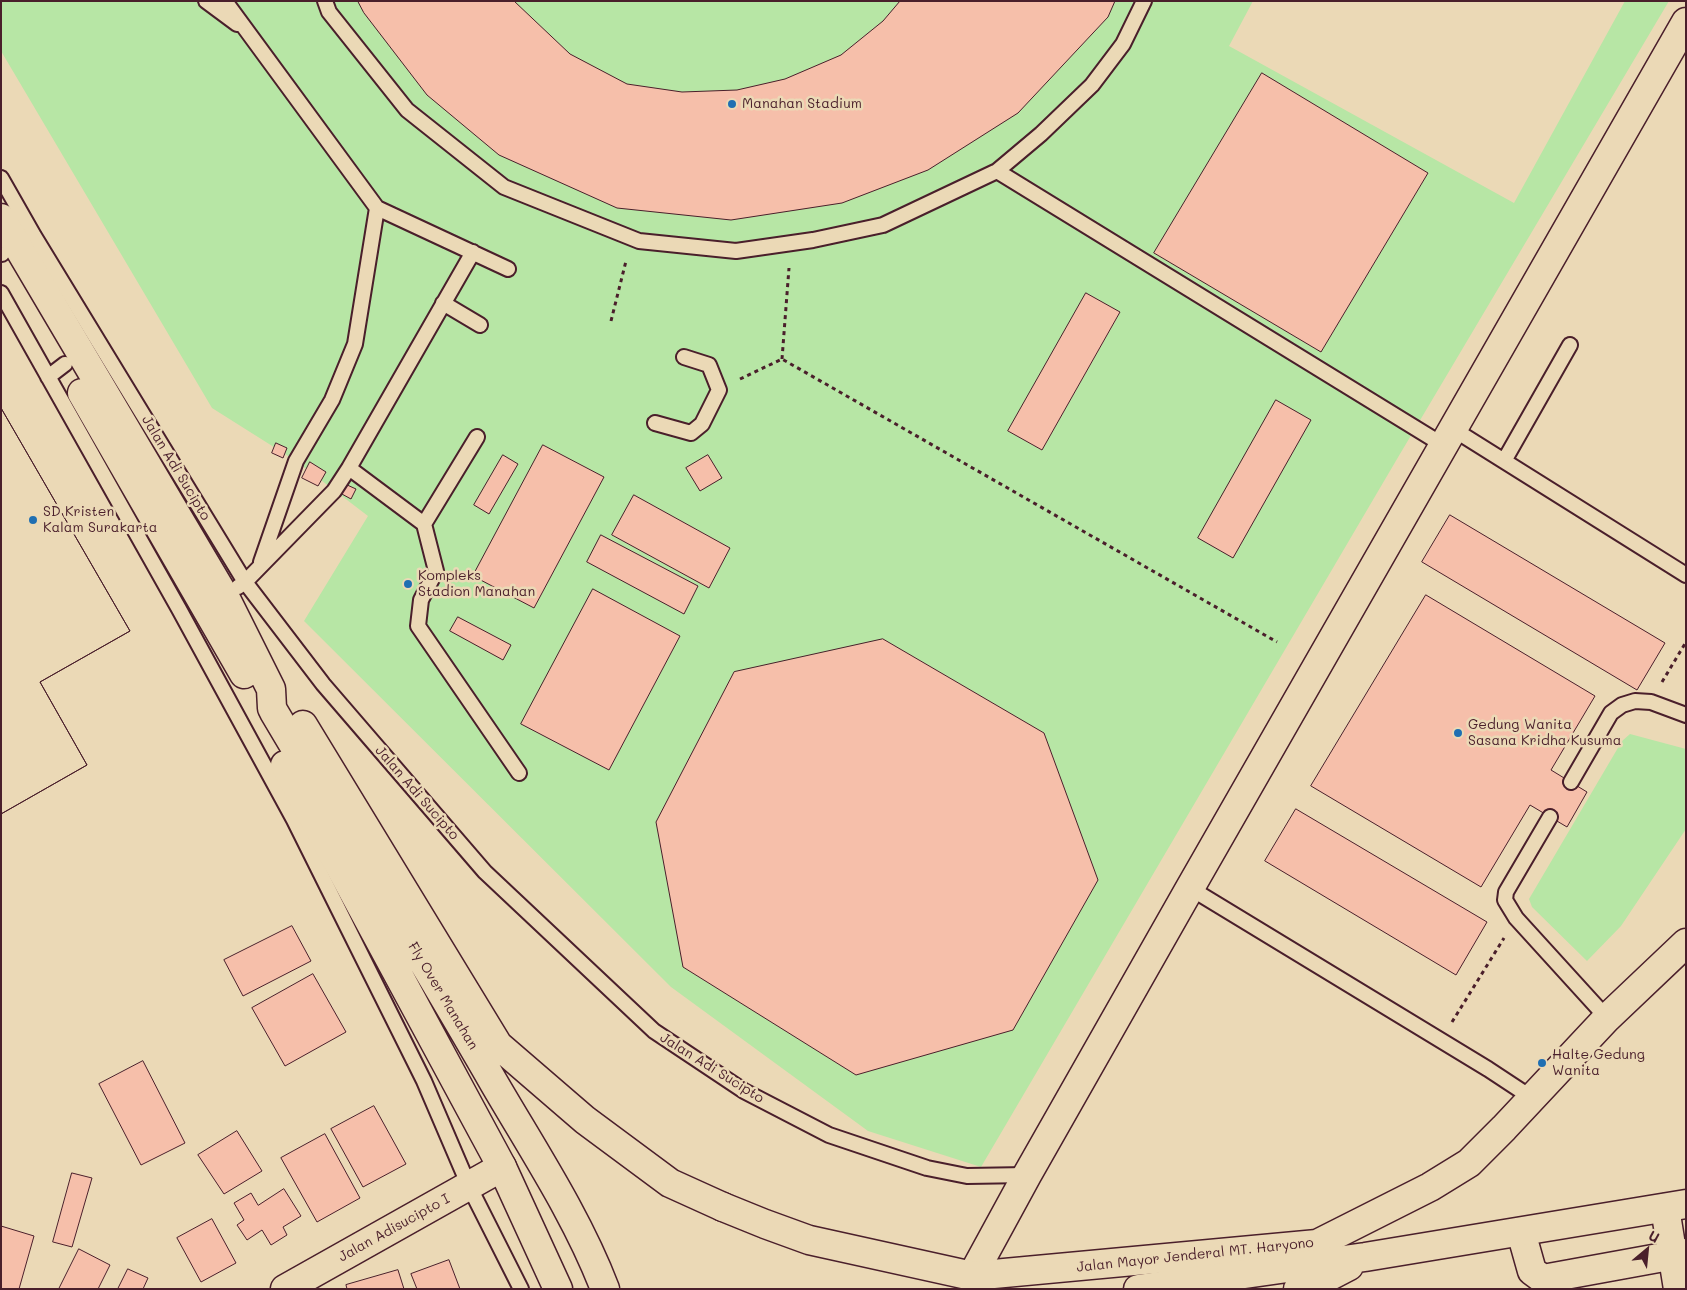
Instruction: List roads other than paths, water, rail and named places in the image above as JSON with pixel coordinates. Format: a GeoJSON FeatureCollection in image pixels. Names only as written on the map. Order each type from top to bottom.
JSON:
{"type":"FeatureCollection","features":[{"type":"Feature","properties":{"kind":"main road"},"geometry":{"type":"LineString","coordinates":[[972,1276],[1026,1175],[1686,22]]}},
{"type":"Feature","properties":{"kind":"main road","name":"Jalan Adi Sucipto"},"geometry":{"type":"LineString","coordinates":[[1,218],[235,589],[268,700],[260,713],[271,739],[401,1007],[502,1167],[558,1289]]}},
{"type":"Feature","properties":{"kind":"main road","name":"Jalan Adi Sucipto"},"geometry":{"type":"LineString","coordinates":[[2,253],[57,370],[174,577],[268,700],[286,701],[318,748],[498,1046],[585,1120],[670,1183],[723,1207]]}},
{"type":"Feature","properties":{"kind":"main road","name":"Fly Over Manahan"},"geometry":{"type":"LineString","coordinates":[[268,700],[561,1199],[594,1260],[605,1289]]}},
{"type":"Feature","properties":{"kind":"main road","name":"Jalan Mayor Jenderal MT. Haryono"},"geometry":{"type":"LineString","coordinates":[[723,1207],[810,1240],[972,1276],[1317,1244],[1430,1187],[1469,1163],[1608,1018],[1686,943]]}},
{"type":"Feature","properties":{"kind":"main road","name":"Jalan Adisucipto I"},"geometry":{"type":"LineString","coordinates":[[285,1289],[502,1167]]}},
{"type":"Feature","properties":{"kind":"main road"},"geometry":{"type":"LineString","coordinates":[[1138,1289],[1365,1257],[1675,1206],[1679,1254],[1678,1289]]}},
{"type":"Feature","properties":{"kind":"main road"},"geometry":{"type":"LineString","coordinates":[[1521,1232],[1532,1271],[1543,1279],[1679,1254]]}},
{"type":"Feature","properties":{"kind":"main road"},"geometry":{"type":"LineString","coordinates":[[1307,1288],[1365,1257]]}},
{"type":"Feature","properties":{"kind":"lane"},"geometry":{"type":"LineString","coordinates":[[206,1],[249,33]]}},
{"type":"Feature","properties":{"kind":"lane"},"geometry":{"type":"LineString","coordinates":[[225,1],[377,208],[508,270]]}},
{"type":"Feature","properties":{"kind":"lane"},"geometry":{"type":"LineString","coordinates":[[325,1],[329,12],[407,110],[504,187],[638,241],[736,252],[883,225],[997,171],[1041,134],[1092,85],[1123,44],[1144,1]]}},
{"type":"Feature","properties":{"kind":"lane"},"geometry":{"type":"LineString","coordinates":[[997,171],[1448,437],[1504,462],[1686,575]]}},
{"type":"Feature","properties":{"kind":"lane","name":"Jalan Adi Sucipto"},"geometry":{"type":"LineString","coordinates":[[1,178],[235,589],[323,684],[484,872],[654,1031],[744,1091],[829,1135],[927,1168],[967,1176],[1026,1175]]}},
{"type":"Feature","properties":{"kind":"lane"},"geometry":{"type":"LineString","coordinates":[[259,566],[296,461],[332,400],[354,344],[377,208]]}},
{"type":"Feature","properties":{"kind":"lane"},"geometry":{"type":"LineString","coordinates":[[235,589],[334,490],[350,468],[473,252]]}},
{"type":"Feature","properties":{"kind":"lane","name":"Jalan Adi Sucipto"},"geometry":{"type":"LineString","coordinates":[[1,293],[57,370]]}},
{"type":"Feature","properties":{"kind":"lane"},"geometry":{"type":"LineString","coordinates":[[443,303],[480,324]]}},
{"type":"Feature","properties":{"kind":"lane"},"geometry":{"type":"LineString","coordinates":[[1504,462],[1570,345]]}},
{"type":"Feature","properties":{"kind":"lane"},"geometry":{"type":"LineString","coordinates":[[655,424],[691,433],[702,424],[719,390],[709,365],[684,357]]}},
{"type":"Feature","properties":{"kind":"lane"},"geometry":{"type":"LineString","coordinates":[[424,524],[477,437]]}},
{"type":"Feature","properties":{"kind":"lane"},"geometry":{"type":"LineString","coordinates":[[350,468],[424,524],[436,571],[421,600],[418,626],[519,773]]}},
{"type":"Feature","properties":{"kind":"lane","name":"Jalan Adi Sucipto"},"geometry":{"type":"LineString","coordinates":[[174,577],[294,820],[401,1007],[424,1081],[469,1186],[521,1289]]}},
{"type":"Feature","properties":{"kind":"lane"},"geometry":{"type":"LineString","coordinates":[[1571,782],[1611,713],[1622,706],[1635,701],[1651,702],[1686,715]]}},
{"type":"Feature","properties":{"kind":"lane"},"geometry":{"type":"LineString","coordinates":[[1550,817],[1506,892],[1506,900],[1516,918],[1608,1018]]}},
{"type":"Feature","properties":{"kind":"lane"},"geometry":{"type":"LineString","coordinates":[[1190,888],[1441,1040],[1532,1098]]}},
{"type":"Feature","properties":{"kind":"place","name":"Manahan Stadium"},"geometry":{"type":"Point","coordinates":[732,104]}},
{"type":"Feature","properties":{"kind":"place","name":"SD Kristen Kalam Surakarta"},"geometry":{"type":"Point","coordinates":[33,520]}},
{"type":"Feature","properties":{"kind":"place","name":"Kompleks Stadion Manahan"},"geometry":{"type":"Point","coordinates":[408,584]}},
{"type":"Feature","properties":{"kind":"place","name":"Gedung Wanita Sasana Kridha Kusuma"},"geometry":{"type":"Point","coordinates":[1458,733]}},
{"type":"Feature","properties":{"kind":"place","name":"Halte Gedung Wanita"},"geometry":{"type":"Point","coordinates":[1542,1063]}}]}
